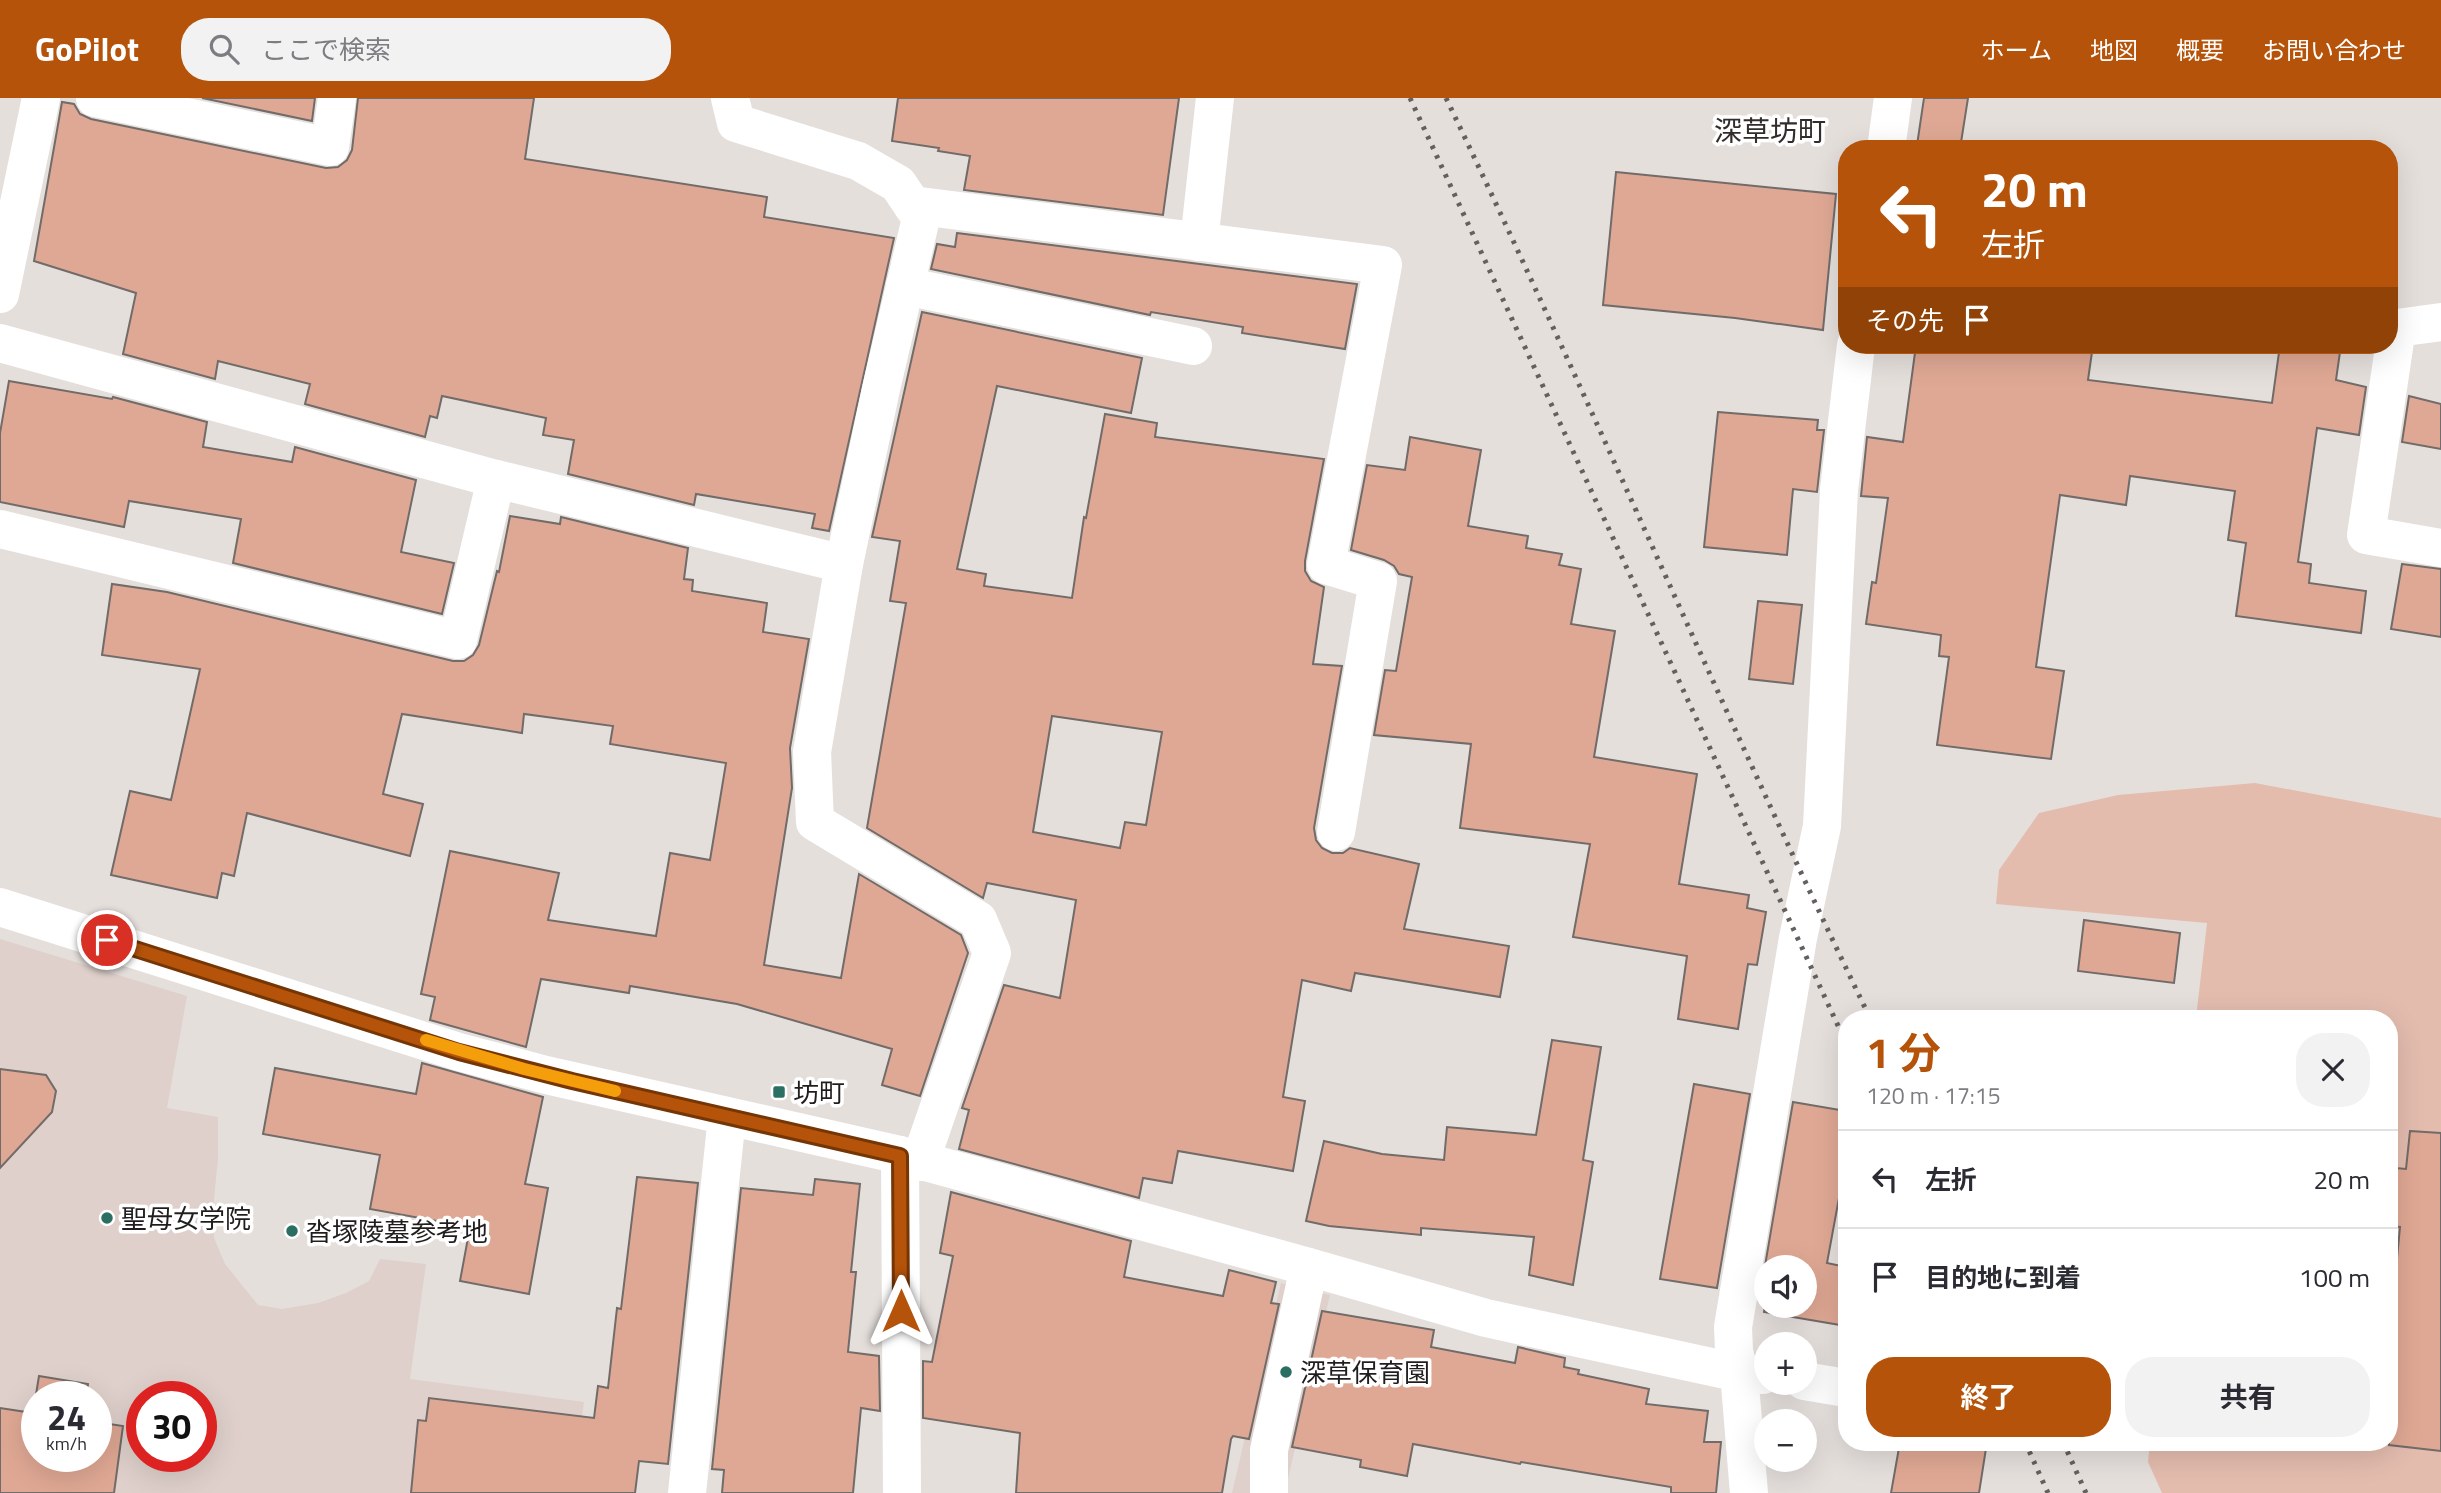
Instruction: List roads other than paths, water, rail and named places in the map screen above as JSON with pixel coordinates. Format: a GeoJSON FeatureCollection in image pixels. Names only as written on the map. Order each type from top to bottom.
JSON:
{"type":"FeatureCollection","features":[{"type":"Feature","properties":{"kind":"street"},"geometry":{"type":"LineString","coordinates":[[0,294],[41,98]]}},
{"type":"Feature","properties":{"kind":"street"},"geometry":{"type":"LineString","coordinates":[[95,98],[330,147],[337,98]]}},
{"type":"Feature","properties":{"kind":"street"},"geometry":{"type":"LineString","coordinates":[[730,98],[736,123],[858,161],[898,184],[921,218],[844,564],[812,752],[815,822],[978,920],[992,953],[910,1159],[902,1493]]}},
{"type":"Feature","properties":{"kind":"street"},"geometry":{"type":"LineString","coordinates":[[1199,242],[1215,98]]}},
{"type":"Feature","properties":{"kind":"street"},"geometry":{"type":"LineString","coordinates":[[1887,140],[1893,98]]}},
{"type":"Feature","properties":{"kind":"street"},"geometry":{"type":"LineString","coordinates":[[912,205],[1383,265],[1326,565],[1378,581],[1336,832]]}},
{"type":"Feature","properties":{"kind":"street"},"geometry":{"type":"LineString","coordinates":[[905,286],[1193,346]]}},
{"type":"Feature","properties":{"kind":"street"},"geometry":{"type":"LineString","coordinates":[[2398,328],[2441,322]]}},
{"type":"Feature","properties":{"kind":"street"},"geometry":{"type":"LineString","coordinates":[[0,343],[496,479],[844,564]]}},
{"type":"Feature","properties":{"kind":"street"},"geometry":{"type":"LineString","coordinates":[[1749,1493],[1752,1374],[1734,1351],[1733,1327],[1798,938],[1822,825],[1839,490],[1855,354]]}},
{"type":"Feature","properties":{"kind":"street"},"geometry":{"type":"LineString","coordinates":[[2393,354],[2366,535],[2441,548]]}},
{"type":"Feature","properties":{"kind":"street"},"geometry":{"type":"LineString","coordinates":[[0,529],[458,640],[496,479]]}},
{"type":"Feature","properties":{"kind":"street"},"geometry":{"type":"LineString","coordinates":[[0,907],[459,1052],[910,1159],[1486,1318],[1752,1374]]}},
{"type":"Feature","properties":{"kind":"street"},"geometry":{"type":"LineString","coordinates":[[687,1493],[727,1117]]}},
{"type":"Feature","properties":{"kind":"street"},"geometry":{"type":"LineString","coordinates":[[1269,1493],[1269,1450],[1309,1267]]}},
{"type":"Feature","properties":{"kind":"street"},"geometry":{"type":"LineString","coordinates":[[1817,1383],[1838,1387]]}},
{"type":"Feature","properties":{"kind":"railway"},"geometry":{"type":"LineString","coordinates":[[1410,98],[1838,1026]]}},
{"type":"Feature","properties":{"kind":"railway"},"geometry":{"type":"LineString","coordinates":[[1446,98],[1762,789],[1866,1010]]}},
{"type":"Feature","properties":{"kind":"railway"},"geometry":{"type":"LineString","coordinates":[[2029,1451],[2048,1493]]}},
{"type":"Feature","properties":{"kind":"railway"},"geometry":{"type":"LineString","coordinates":[[2067,1451],[2086,1493]]}},
{"type":"Feature","properties":{"kind":"place","name":"坊町"},"geometry":{"type":"Point","coordinates":[779,1092]}},
{"type":"Feature","properties":{"kind":"place","name":"聖母女学院"},"geometry":{"type":"Point","coordinates":[107,1218]}},
{"type":"Feature","properties":{"kind":"place","name":"沓塚陵墓参考地"},"geometry":{"type":"Point","coordinates":[292,1231]}},
{"type":"Feature","properties":{"kind":"place","name":"深草保育園"},"geometry":{"type":"Point","coordinates":[1286,1372]}},
{"type":"Feature","properties":{"kind":"district","name":"深草坊町"},"geometry":{"type":"Point","coordinates":[1770,130]}}]}
